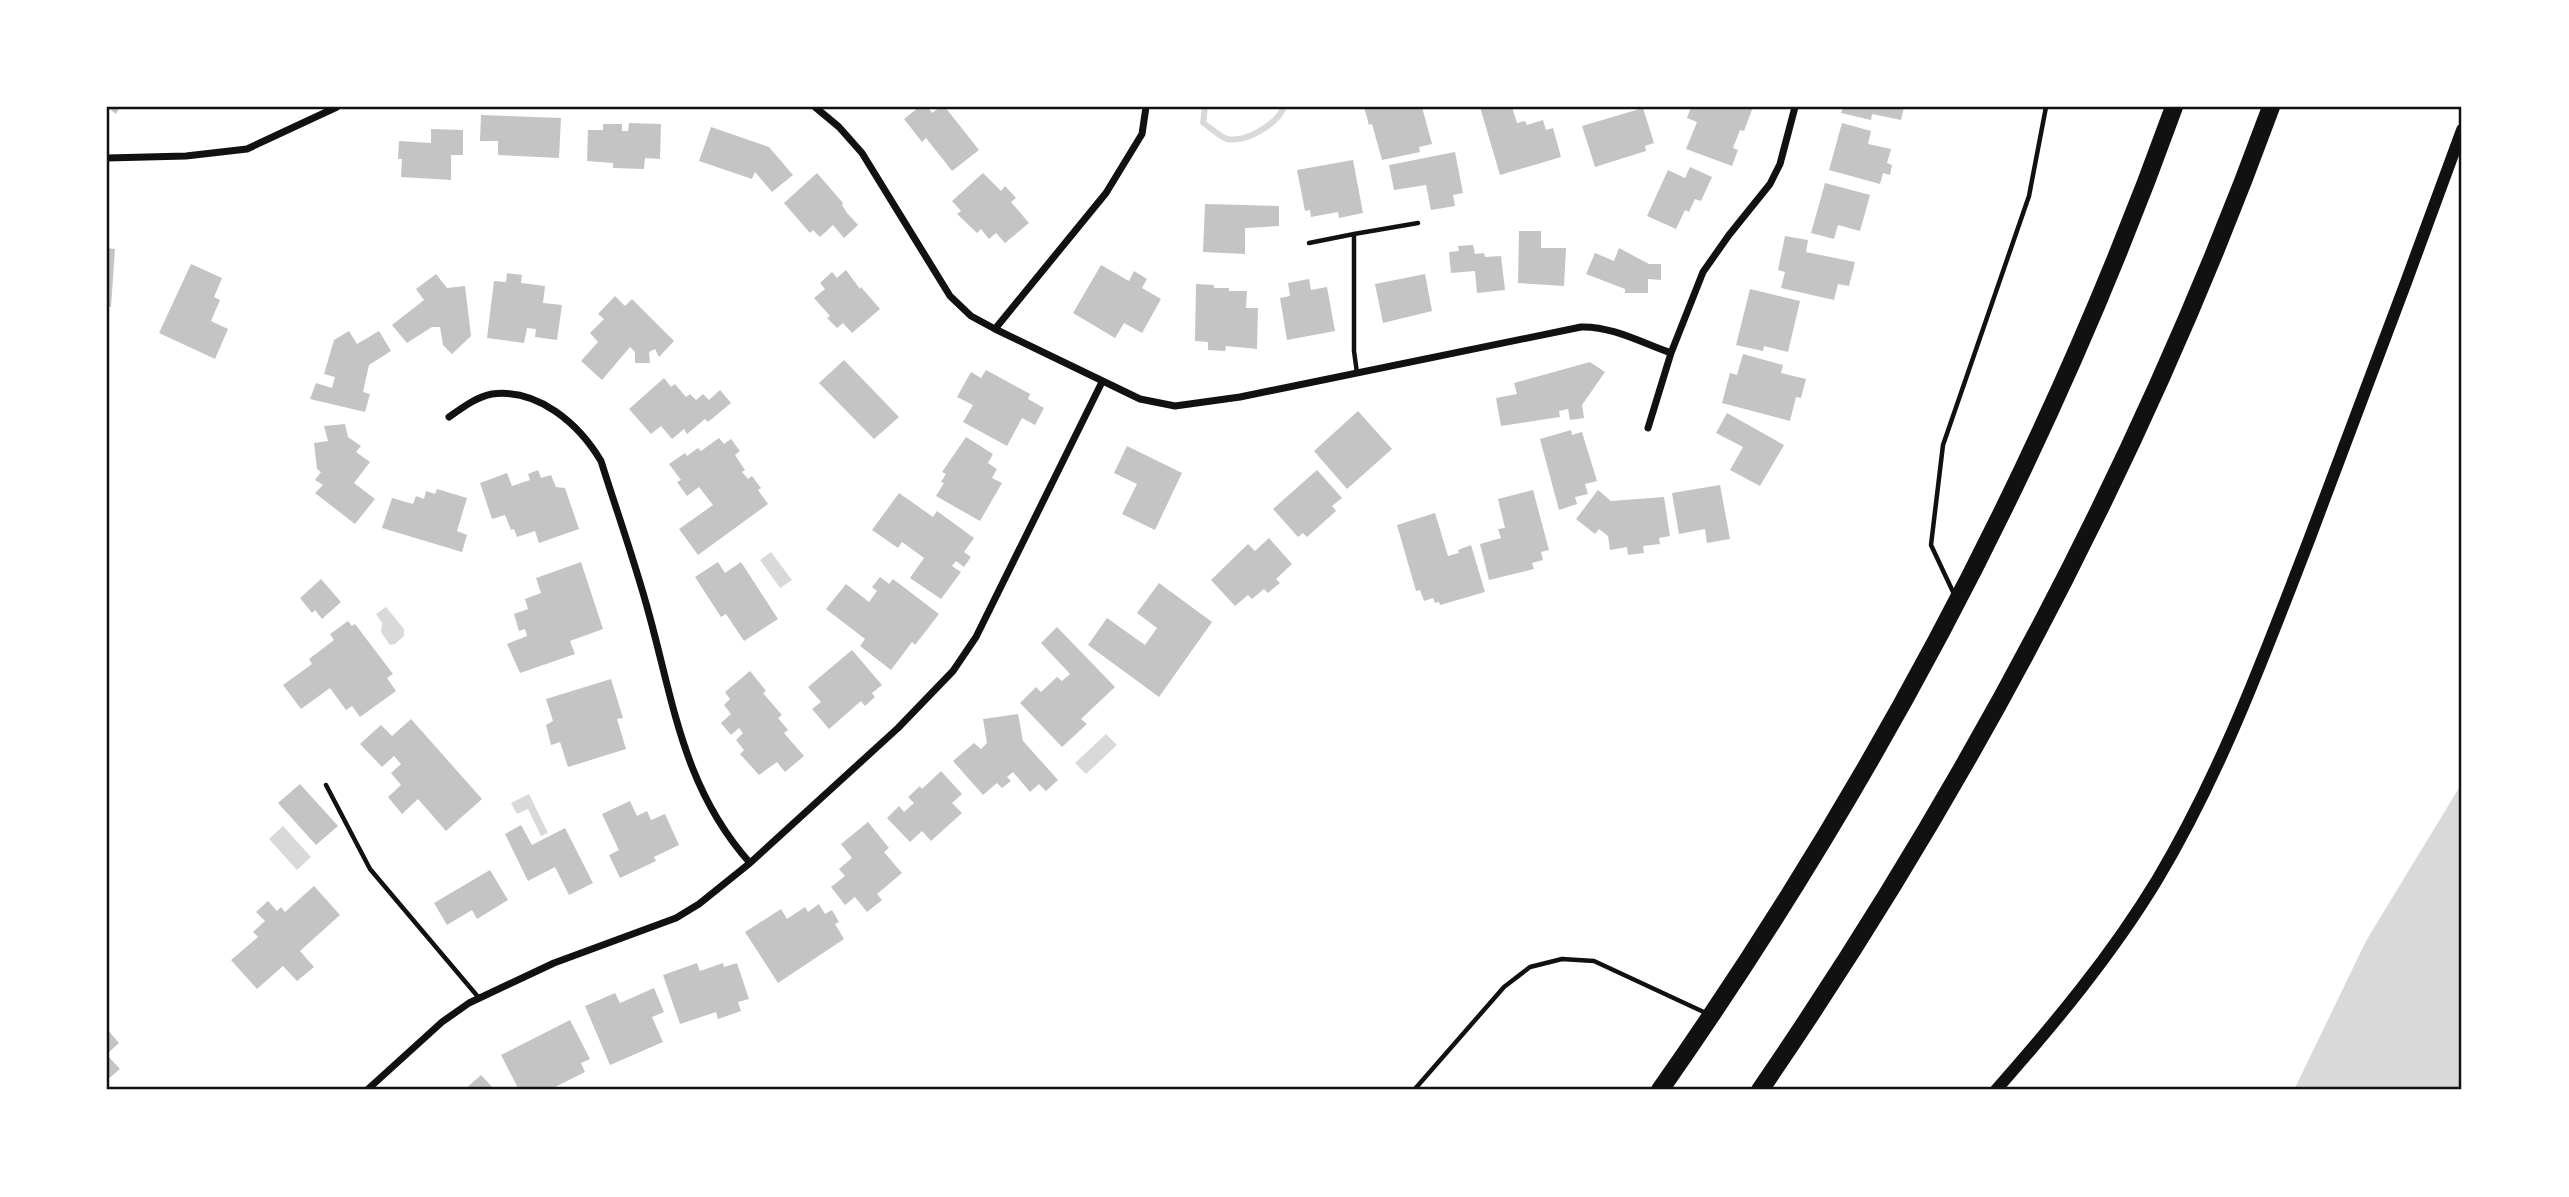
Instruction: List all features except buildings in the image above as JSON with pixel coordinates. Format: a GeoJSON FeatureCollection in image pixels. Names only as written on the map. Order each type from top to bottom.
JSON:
{"type":"FeatureCollection","features":[{"type":"Feature","properties":{"kind":"highway"},"geometry":{"type":"LineString","coordinates":[[1660,1090],[1712,1016],[1820,846],[1958,601],[2014,487],[2099,297],[2174,107]]}},
{"type":"Feature","properties":{"kind":"highway"},"geometry":{"type":"LineString","coordinates":[[1760,1090],[1884,902],[2003,696],[2085,538],[2144,413],[2201,285],[2271,107]]}},
{"type":"Feature","properties":{"kind":"highway"},"geometry":{"type":"LineString","coordinates":[[2249,166],[2280,107]]}},
{"type":"Feature","properties":{"kind":"street"},"geometry":{"type":"LineString","coordinates":[[107,158],[184,156],[247,149],[337,107]]}},
{"type":"Feature","properties":{"kind":"street"},"geometry":{"type":"LineString","coordinates":[[815,107],[839,127],[862,153],[950,296],[971,316],[1102,382],[1140,398],[1175,406],[1240,397],[1581,327],[1610,330],[1671,353]]}},
{"type":"Feature","properties":{"kind":"street"},"geometry":{"type":"LineString","coordinates":[[995,329],[1106,193],[1142,134],[1146,107]]}},
{"type":"Feature","properties":{"kind":"street"},"geometry":{"type":"LineString","coordinates":[[1648,428],[1671,353],[1703,272],[1728,235],[1762,196],[1780,164],[1795,107]]}},
{"type":"Feature","properties":{"kind":"street"},"geometry":{"type":"LineString","coordinates":[[1996,1090],[2081,989],[2132,920],[2204,793],[2268,646],[2462,130]]}},
{"type":"Feature","properties":{"kind":"street"},"geometry":{"type":"LineString","coordinates":[[367,1090],[442,1022],[479,998],[554,963],[676,918],[699,904],[750,863],[898,728],[953,671],[976,637],[1102,382]]}},
{"type":"Feature","properties":{"kind":"street"},"geometry":{"type":"LineString","coordinates":[[449,417],[469,403],[489,394],[512,393],[554,410],[589,441],[605,473],[647,606],[680,738],[698,786],[736,847],[750,863]]}},
{"type":"Feature","properties":{"kind":"lane"},"geometry":{"type":"LineString","coordinates":[[1958,601],[1931,545],[1943,444],[2029,196],[2046,107]]}},
{"type":"Feature","properties":{"kind":"lane"},"geometry":{"type":"LineString","coordinates":[[1309,243],[1418,223]]}},
{"type":"Feature","properties":{"kind":"lane"},"geometry":{"type":"LineString","coordinates":[[1354,234],[1354,351],[1357,373]]}},
{"type":"Feature","properties":{"kind":"lane"},"geometry":{"type":"LineString","coordinates":[[326,785],[370,869],[479,998]]}},
{"type":"Feature","properties":{"kind":"lane"},"geometry":{"type":"LineString","coordinates":[[1414,1090],[1504,987],[1530,967],[1552,961],[1594,961],[1712,1016]]}},
{"type":"Feature","properties":{"kind":"shaded area"},"geometry":{"type":"Polygon","coordinates":[[[771,552],[792,580],[780,588],[760,560],[771,552]]]}},
{"type":"Feature","properties":{"kind":"shaded area"},"geometry":{"type":"Polygon","coordinates":[[[386,607],[404,629],[404,636],[390,645],[381,632],[382,623],[376,614],[386,607]]]}},
{"type":"Feature","properties":{"kind":"shaded area"},"geometry":{"type":"Polygon","coordinates":[[[1106,734],[1117,745],[1086,774],[1075,763],[1106,734]]]}},
{"type":"Feature","properties":{"kind":"shaded area"},"geometry":{"type":"Polygon","coordinates":[[[2462,783],[2462,1090],[2294,1090],[2366,941],[2462,783]]]}},
{"type":"Feature","properties":{"kind":"shaded area"},"geometry":{"type":"Polygon","coordinates":[[[529,794],[548,833],[541,836],[528,809],[517,814],[511,803],[529,794]]]}},
{"type":"Feature","properties":{"kind":"shaded area"},"geometry":{"type":"Polygon","coordinates":[[[283,826],[311,857],[297,870],[269,839],[283,826]]]}},
{"type":"Feature","properties":{"kind":"waterway"},"geometry":{"type":"LineString","coordinates":[[1205,107],[1203,123],[1227,139],[1243,138],[1260,131],[1275,120],[1284,107]]}}]}
